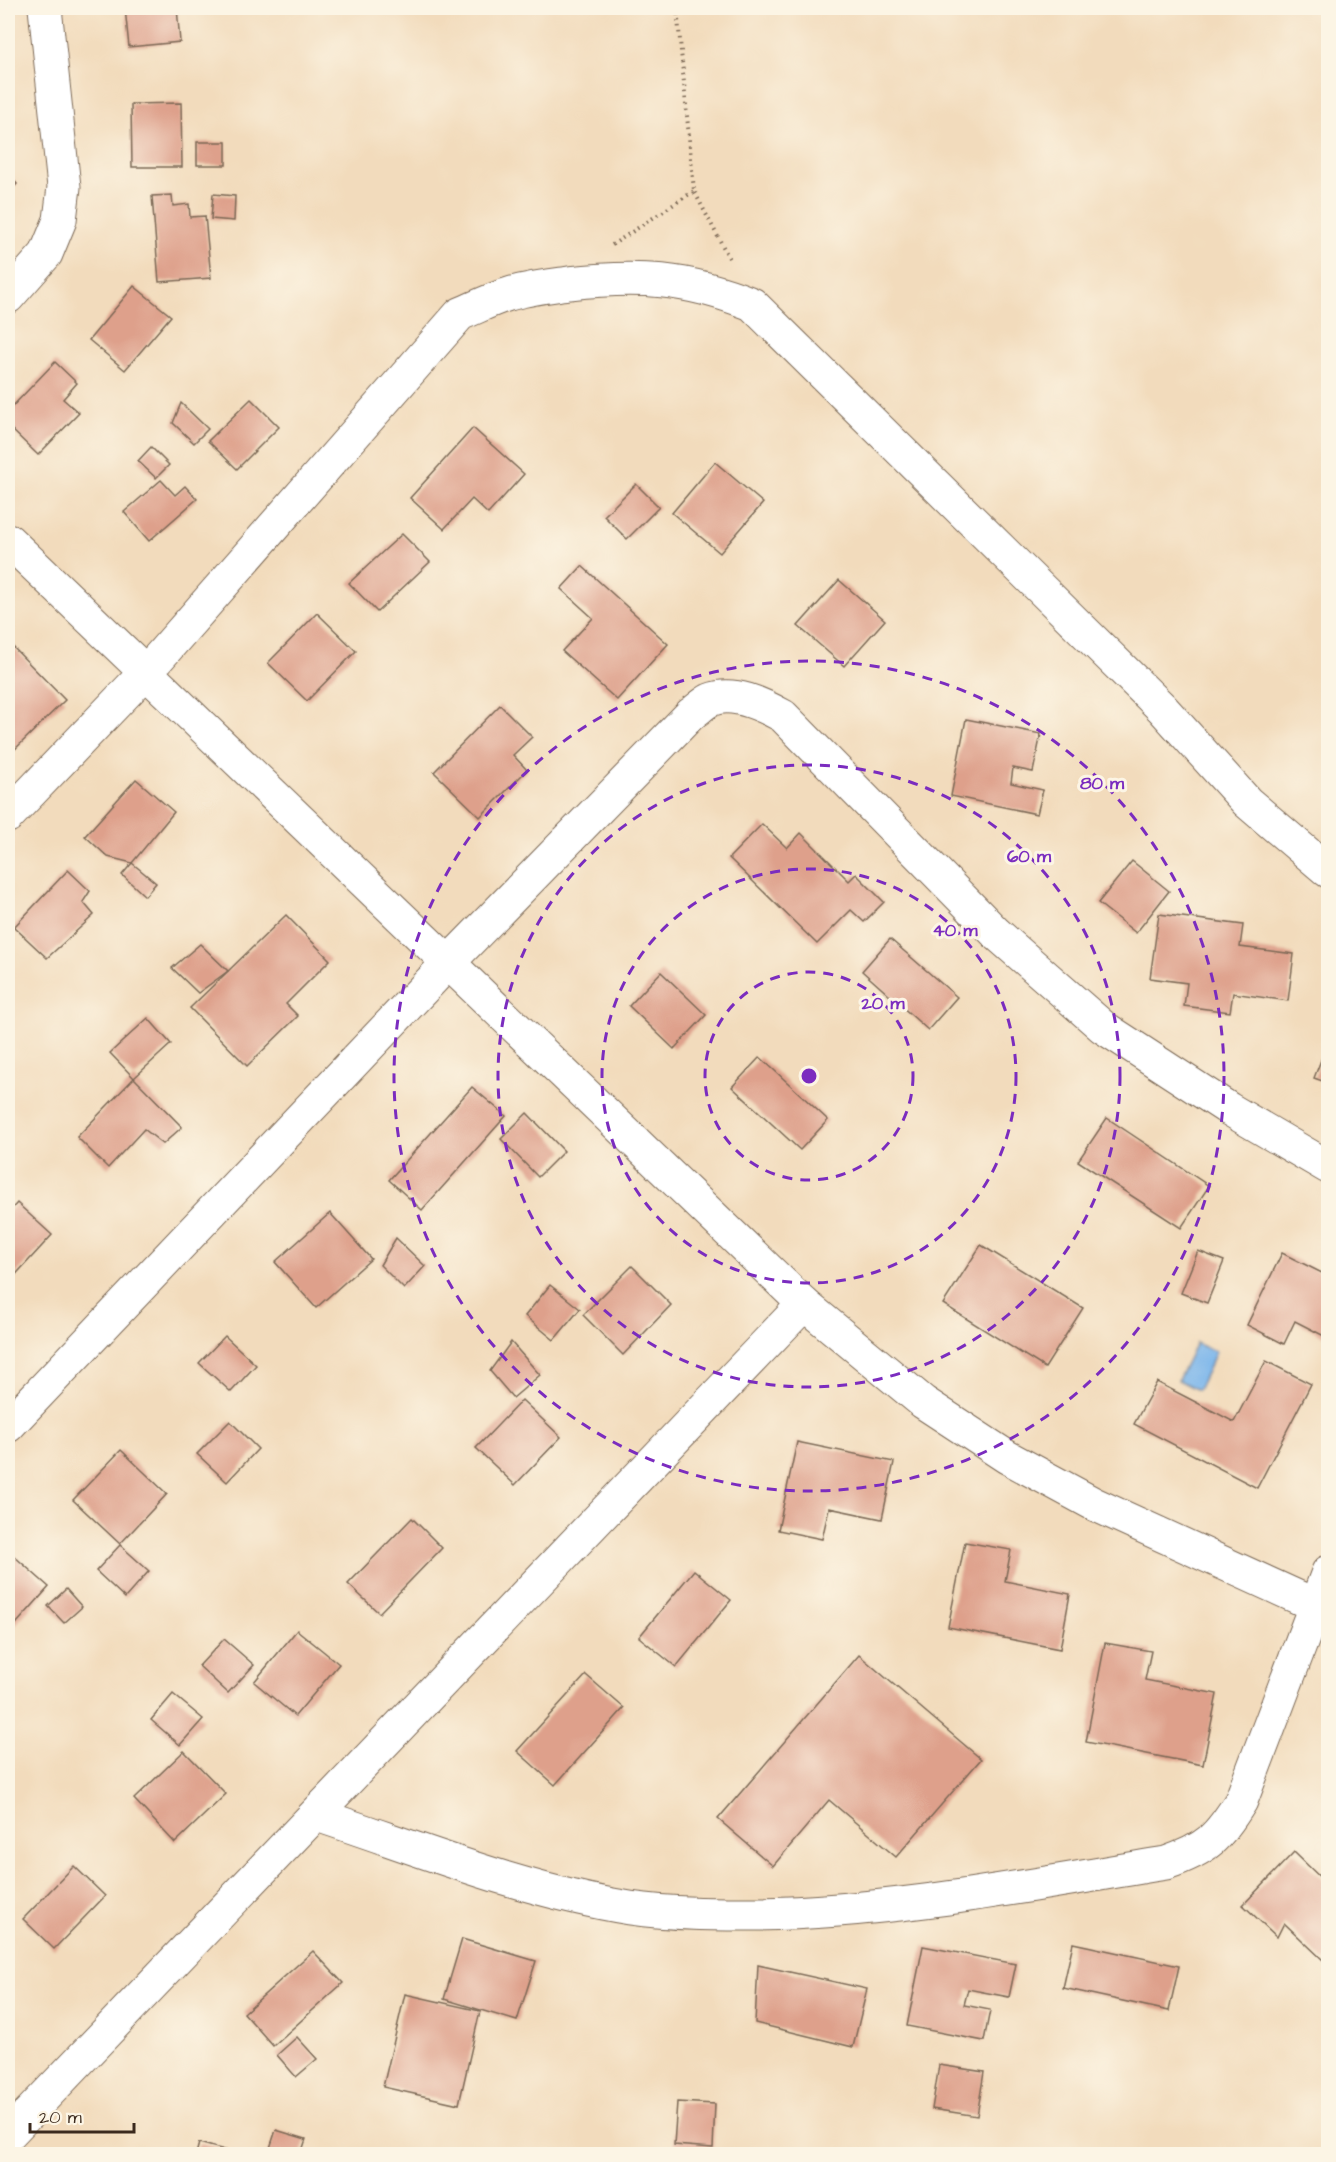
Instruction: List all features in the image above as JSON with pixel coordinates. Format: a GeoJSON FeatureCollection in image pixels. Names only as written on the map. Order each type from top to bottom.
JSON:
{"type":"FeatureCollection","features":[{"type":"Feature","properties":{"kind":"street"},"geometry":{"type":"LineString","coordinates":[[8,297],[46,254],[60,220],[64,187],[45,8]]}},
{"type":"Feature","properties":{"kind":"street"},"geometry":{"type":"LineString","coordinates":[[8,816],[146,672],[460,314],[507,294],[621,277],[666,280],[716,289],[752,304],[1154,700],[1247,802],[1329,870]]}},
{"type":"Feature","properties":{"kind":"street"},"geometry":{"type":"LineString","coordinates":[[8,540],[447,964],[804,1304],[923,1402],[1007,1457],[1094,1504],[1322,1608]]}},
{"type":"Feature","properties":{"kind":"street"},"geometry":{"type":"LineString","coordinates":[[8,1426],[447,964],[691,714],[711,700],[734,698],[759,703],[783,716],[996,933],[1103,1027],[1229,1109],[1329,1167]]}},
{"type":"Feature","properties":{"kind":"street"},"geometry":{"type":"LineString","coordinates":[[8,2135],[804,1304]]}},
{"type":"Feature","properties":{"kind":"street"},"geometry":{"type":"LineString","coordinates":[[317,1815],[553,1893],[631,1908],[709,1914],[819,1913],[913,1904],[1166,1863],[1196,1853],[1223,1830],[1241,1801],[1322,1608],[1329,1572]]}},
{"type":"Feature","properties":{"kind":"path"},"geometry":{"type":"LineString","coordinates":[[677,8],[694,191],[752,304]]}},
{"type":"Feature","properties":{"kind":"path"},"geometry":{"type":"LineString","coordinates":[[607,248],[694,191]]}},
{"type":"Feature","properties":{"kind":"water"},"geometry":{"type":"Polygon","coordinates":[[[1196,1343],[1216,1352],[1198,1390],[1178,1380],[1196,1343]]]}},
{"type":"Feature","properties":{"kind":"building"},"geometry":{"type":"Polygon","coordinates":[[[125,8],[177,8],[180,42],[129,47],[125,8]]]}},
{"type":"Feature","properties":{"kind":"building"},"geometry":{"type":"Polygon","coordinates":[[[181,103],[182,167],[132,167],[131,104],[181,103]]]}},
{"type":"Feature","properties":{"kind":"building"},"geometry":{"type":"Polygon","coordinates":[[[197,142],[226,142],[226,165],[197,165],[197,142]]]}},
{"type":"Feature","properties":{"kind":"building"},"geometry":{"type":"Polygon","coordinates":[[[8,174],[17,184],[8,193],[8,174]]]}},
{"type":"Feature","properties":{"kind":"building"},"geometry":{"type":"Polygon","coordinates":[[[213,194],[235,196],[234,221],[211,219],[213,194]]]}},
{"type":"Feature","properties":{"kind":"building"},"geometry":{"type":"Polygon","coordinates":[[[172,195],[173,206],[189,204],[190,217],[205,216],[211,278],[159,282],[152,196],[172,195]]]}},
{"type":"Feature","properties":{"kind":"building"},"geometry":{"type":"Polygon","coordinates":[[[134,286],[171,316],[125,370],[89,340],[134,286]]]}},
{"type":"Feature","properties":{"kind":"building"},"geometry":{"type":"Polygon","coordinates":[[[55,362],[77,383],[63,399],[79,413],[38,455],[8,426],[8,411],[55,362]]]}},
{"type":"Feature","properties":{"kind":"building"},"geometry":{"type":"Polygon","coordinates":[[[251,399],[279,427],[237,469],[208,441],[251,399]]]}},
{"type":"Feature","properties":{"kind":"building"},"geometry":{"type":"Polygon","coordinates":[[[181,403],[208,429],[194,443],[173,423],[181,403]]]}},
{"type":"Feature","properties":{"kind":"building"},"geometry":{"type":"Polygon","coordinates":[[[473,428],[524,474],[488,514],[472,499],[444,529],[410,498],[473,428]]]}},
{"type":"Feature","properties":{"kind":"building"},"geometry":{"type":"Polygon","coordinates":[[[151,447],[169,465],[156,478],[138,461],[151,447]]]}},
{"type":"Feature","properties":{"kind":"building"},"geometry":{"type":"Polygon","coordinates":[[[715,462],[763,503],[720,553],[672,513],[715,462]]]}},
{"type":"Feature","properties":{"kind":"building"},"geometry":{"type":"Polygon","coordinates":[[[161,480],[175,495],[185,486],[197,499],[149,541],[124,512],[161,480]]]}},
{"type":"Feature","properties":{"kind":"building"},"geometry":{"type":"Polygon","coordinates":[[[636,484],[659,507],[627,539],[604,516],[636,484]]]}},
{"type":"Feature","properties":{"kind":"building"},"geometry":{"type":"Polygon","coordinates":[[[402,534],[430,562],[377,612],[349,583],[402,534]]]}},
{"type":"Feature","properties":{"kind":"building"},"geometry":{"type":"Polygon","coordinates":[[[582,566],[668,644],[617,700],[562,651],[593,618],[561,589],[582,566]]]}},
{"type":"Feature","properties":{"kind":"building"},"geometry":{"type":"Polygon","coordinates":[[[839,580],[885,620],[844,666],[798,626],[839,580]]]}},
{"type":"Feature","properties":{"kind":"building"},"geometry":{"type":"Polygon","coordinates":[[[317,613],[356,651],[307,701],[268,663],[317,613]]]}},
{"type":"Feature","properties":{"kind":"building"},"geometry":{"type":"Polygon","coordinates":[[[8,642],[65,700],[8,756],[8,642]]]}},
{"type":"Feature","properties":{"kind":"building"},"geometry":{"type":"Polygon","coordinates":[[[500,705],[532,737],[513,755],[527,770],[480,817],[434,772],[500,705]]]}},
{"type":"Feature","properties":{"kind":"building"},"geometry":{"type":"Polygon","coordinates":[[[966,719],[1041,734],[1033,772],[1013,768],[1011,783],[1043,790],[1037,814],[951,796],[966,719]]]}},
{"type":"Feature","properties":{"kind":"building"},"geometry":{"type":"Polygon","coordinates":[[[136,779],[174,812],[132,863],[108,857],[85,836],[136,779]]]}},
{"type":"Feature","properties":{"kind":"building"},"geometry":{"type":"Polygon","coordinates":[[[762,824],[787,848],[801,833],[849,881],[856,874],[884,902],[864,922],[851,910],[817,944],[729,858],[762,824]]]}},
{"type":"Feature","properties":{"kind":"building"},"geometry":{"type":"Polygon","coordinates":[[[1132,861],[1169,891],[1136,933],[1098,903],[1132,861]]]}},
{"type":"Feature","properties":{"kind":"building"},"geometry":{"type":"Polygon","coordinates":[[[132,863],[156,883],[145,896],[122,875],[132,863]]]}},
{"type":"Feature","properties":{"kind":"building"},"geometry":{"type":"Polygon","coordinates":[[[68,870],[90,891],[83,902],[94,915],[47,958],[14,927],[68,870]]]}},
{"type":"Feature","properties":{"kind":"building"},"geometry":{"type":"Polygon","coordinates":[[[1159,914],[1243,925],[1240,947],[1294,954],[1288,1001],[1233,993],[1230,1012],[1184,1006],[1187,983],[1150,978],[1159,914]]]}},
{"type":"Feature","properties":{"kind":"building"},"geometry":{"type":"Polygon","coordinates":[[[286,915],[330,960],[286,1004],[298,1016],[247,1066],[190,1008],[286,915]]]}},
{"type":"Feature","properties":{"kind":"building"},"geometry":{"type":"Polygon","coordinates":[[[890,939],[957,997],[928,1030],[862,971],[890,939]]]}},
{"type":"Feature","properties":{"kind":"building"},"geometry":{"type":"Polygon","coordinates":[[[200,944],[228,971],[198,993],[172,968],[200,944]]]}},
{"type":"Feature","properties":{"kind":"building"},"geometry":{"type":"Polygon","coordinates":[[[661,972],[706,1015],[674,1049],[629,1006],[661,972]]]}},
{"type":"Feature","properties":{"kind":"building"},"geometry":{"type":"Polygon","coordinates":[[[148,1018],[171,1044],[134,1078],[110,1053],[148,1018]]]}},
{"type":"Feature","properties":{"kind":"building"},"geometry":{"type":"Polygon","coordinates":[[[1328,1042],[1328,1083],[1314,1078],[1328,1042]]]}},
{"type":"Feature","properties":{"kind":"building"},"geometry":{"type":"Polygon","coordinates":[[[760,1057],[828,1120],[800,1150],[732,1087],[760,1057]]]}},
{"type":"Feature","properties":{"kind":"building"},"geometry":{"type":"Polygon","coordinates":[[[134,1078],[182,1127],[163,1144],[144,1129],[108,1168],[77,1137],[134,1078]]]}},
{"type":"Feature","properties":{"kind":"building"},"geometry":{"type":"Polygon","coordinates":[[[472,1087],[506,1116],[422,1210],[389,1180],[472,1087]]]}},
{"type":"Feature","properties":{"kind":"building"},"geometry":{"type":"Polygon","coordinates":[[[527,1113],[564,1151],[538,1177],[501,1139],[527,1113]]]}},
{"type":"Feature","properties":{"kind":"building"},"geometry":{"type":"Polygon","coordinates":[[[1107,1118],[1209,1186],[1181,1228],[1078,1161],[1107,1118]]]}},
{"type":"Feature","properties":{"kind":"building"},"geometry":{"type":"Polygon","coordinates":[[[17,1203],[52,1235],[8,1283],[8,1213],[17,1203]]]}},
{"type":"Feature","properties":{"kind":"building"},"geometry":{"type":"Polygon","coordinates":[[[330,1213],[371,1259],[316,1308],[275,1262],[330,1213]]]}},
{"type":"Feature","properties":{"kind":"building"},"geometry":{"type":"Polygon","coordinates":[[[396,1238],[425,1266],[404,1289],[380,1265],[396,1238]]]}},
{"type":"Feature","properties":{"kind":"building"},"geometry":{"type":"Polygon","coordinates":[[[981,1245],[1083,1308],[1045,1368],[943,1304],[981,1245]]]}},
{"type":"Feature","properties":{"kind":"building"},"geometry":{"type":"Polygon","coordinates":[[[1198,1251],[1224,1261],[1207,1303],[1181,1293],[1198,1251]]]}},
{"type":"Feature","properties":{"kind":"building"},"geometry":{"type":"Polygon","coordinates":[[[1282,1253],[1328,1276],[1328,1338],[1295,1321],[1284,1344],[1247,1325],[1282,1253]]]}},
{"type":"Feature","properties":{"kind":"building"},"geometry":{"type":"Polygon","coordinates":[[[632,1266],[671,1305],[623,1355],[583,1315],[632,1266]]]}},
{"type":"Feature","properties":{"kind":"building"},"geometry":{"type":"Polygon","coordinates":[[[550,1285],[580,1309],[554,1340],[525,1316],[550,1285]]]}},
{"type":"Feature","properties":{"kind":"building"},"geometry":{"type":"Polygon","coordinates":[[[225,1336],[256,1365],[231,1392],[199,1363],[225,1336]]]}},
{"type":"Feature","properties":{"kind":"building"},"geometry":{"type":"Polygon","coordinates":[[[511,1342],[540,1375],[513,1398],[490,1371],[511,1342]]]}},
{"type":"Feature","properties":{"kind":"building"},"geometry":{"type":"Polygon","coordinates":[[[1266,1361],[1311,1384],[1257,1488],[1134,1424],[1157,1382],[1234,1422],[1266,1361]]]}},
{"type":"Feature","properties":{"kind":"building"},"geometry":{"type":"Polygon","coordinates":[[[522,1400],[561,1437],[515,1485],[476,1448],[522,1400]]]}},
{"type":"Feature","properties":{"kind":"building"},"geometry":{"type":"Polygon","coordinates":[[[230,1421],[258,1449],[227,1482],[197,1454],[230,1421]]]}},
{"type":"Feature","properties":{"kind":"building"},"geometry":{"type":"Polygon","coordinates":[[[797,1442],[894,1462],[882,1519],[829,1508],[822,1539],[778,1530],[797,1442]]]}},
{"type":"Feature","properties":{"kind":"building"},"geometry":{"type":"Polygon","coordinates":[[[121,1450],[167,1494],[120,1544],[73,1500],[121,1450]]]}},
{"type":"Feature","properties":{"kind":"building"},"geometry":{"type":"Polygon","coordinates":[[[412,1518],[442,1548],[379,1613],[348,1584],[412,1518]]]}},
{"type":"Feature","properties":{"kind":"building"},"geometry":{"type":"Polygon","coordinates":[[[965,1542],[1011,1550],[1005,1581],[1070,1594],[1060,1649],[948,1627],[965,1542]]]}},
{"type":"Feature","properties":{"kind":"building"},"geometry":{"type":"Polygon","coordinates":[[[120,1545],[149,1571],[125,1598],[96,1571],[120,1545]]]}},
{"type":"Feature","properties":{"kind":"building"},"geometry":{"type":"Polygon","coordinates":[[[14,1556],[49,1587],[8,1633],[8,1562],[14,1556]]]}},
{"type":"Feature","properties":{"kind":"building"},"geometry":{"type":"Polygon","coordinates":[[[694,1570],[731,1600],[676,1667],[639,1637],[694,1570]]]}},
{"type":"Feature","properties":{"kind":"building"},"geometry":{"type":"Polygon","coordinates":[[[66,1589],[82,1607],[64,1623],[48,1606],[66,1589]]]}},
{"type":"Feature","properties":{"kind":"building"},"geometry":{"type":"Polygon","coordinates":[[[297,1630],[339,1664],[295,1716],[254,1682],[297,1630]]]}},
{"type":"Feature","properties":{"kind":"building"},"geometry":{"type":"Polygon","coordinates":[[[224,1639],[254,1665],[228,1693],[199,1666],[224,1639]]]}},
{"type":"Feature","properties":{"kind":"building"},"geometry":{"type":"Polygon","coordinates":[[[1105,1643],[1151,1651],[1145,1680],[1217,1694],[1203,1765],[1086,1742],[1105,1643]]]}},
{"type":"Feature","properties":{"kind":"building"},"geometry":{"type":"Polygon","coordinates":[[[859,1655],[981,1759],[896,1857],[829,1800],[773,1866],[718,1819],[859,1655]]]}},
{"type":"Feature","properties":{"kind":"building"},"geometry":{"type":"Polygon","coordinates":[[[586,1675],[624,1708],[555,1785],[517,1751],[586,1675]]]}},
{"type":"Feature","properties":{"kind":"building"},"geometry":{"type":"Polygon","coordinates":[[[173,1694],[203,1719],[180,1745],[151,1720],[173,1694]]]}},
{"type":"Feature","properties":{"kind":"building"},"geometry":{"type":"Polygon","coordinates":[[[184,1751],[226,1794],[175,1843],[134,1799],[184,1751]]]}},
{"type":"Feature","properties":{"kind":"building"},"geometry":{"type":"Polygon","coordinates":[[[1294,1852],[1328,1885],[1328,1957],[1324,1961],[1284,1923],[1277,1937],[1243,1905],[1294,1852]]]}},
{"type":"Feature","properties":{"kind":"building"},"geometry":{"type":"Polygon","coordinates":[[[74,1866],[105,1896],[54,1949],[23,1919],[74,1866]]]}},
{"type":"Feature","properties":{"kind":"building"},"geometry":{"type":"Polygon","coordinates":[[[462,1939],[536,1961],[517,2021],[444,1999],[462,1939]]]}},
{"type":"Feature","properties":{"kind":"building"},"geometry":{"type":"Polygon","coordinates":[[[1073,1943],[1179,1966],[1169,2011],[1063,1988],[1073,1943]]]}},
{"type":"Feature","properties":{"kind":"building"},"geometry":{"type":"Polygon","coordinates":[[[923,1946],[1016,1964],[1009,1997],[968,1989],[964,2005],[990,2010],[984,2041],[907,2026],[923,1946]]]}},
{"type":"Feature","properties":{"kind":"building"},"geometry":{"type":"Polygon","coordinates":[[[313,1951],[343,1983],[273,2046],[244,2013],[313,1951]]]}},
{"type":"Feature","properties":{"kind":"building"},"geometry":{"type":"Polygon","coordinates":[[[758,1965],[867,1989],[853,2047],[755,2023],[758,1965]]]}},
{"type":"Feature","properties":{"kind":"building"},"geometry":{"type":"Polygon","coordinates":[[[405,1994],[480,2011],[459,2104],[383,2087],[405,1994]]]}},
{"type":"Feature","properties":{"kind":"building"},"geometry":{"type":"Polygon","coordinates":[[[297,2037],[317,2059],[296,2077],[277,2055],[297,2037]]]}},
{"type":"Feature","properties":{"kind":"building"},"geometry":{"type":"Polygon","coordinates":[[[939,2065],[984,2072],[977,2116],[932,2109],[939,2065]]]}},
{"type":"Feature","properties":{"kind":"building"},"geometry":{"type":"Polygon","coordinates":[[[677,2102],[715,2104],[713,2148],[674,2145],[677,2102]]]}},
{"type":"Feature","properties":{"kind":"building"},"geometry":{"type":"Polygon","coordinates":[[[276,2130],[306,2139],[301,2154],[268,2154],[276,2130]]]}},
{"type":"Feature","properties":{"kind":"building"},"geometry":{"type":"Polygon","coordinates":[[[199,2143],[239,2154],[196,2154],[199,2143]]]}}]}
